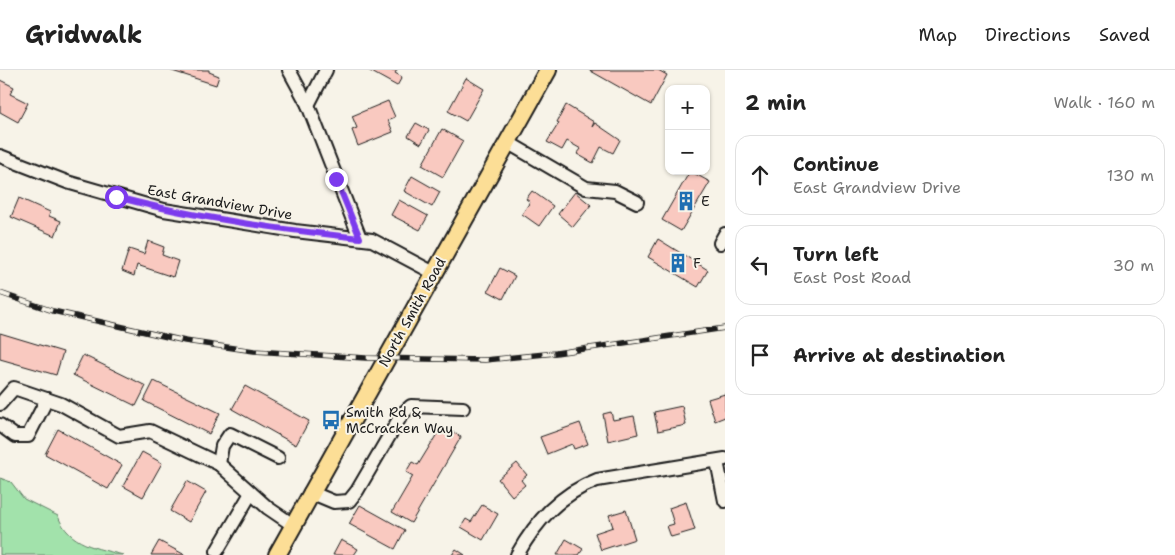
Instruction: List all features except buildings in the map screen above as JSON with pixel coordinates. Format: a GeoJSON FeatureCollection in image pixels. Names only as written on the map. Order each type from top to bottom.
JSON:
{"type":"FeatureCollection","features":[{"type":"Feature","properties":{"kind":"main road","name":"North Smith Road"},"geometry":{"type":"LineString","coordinates":[[277,555],[310,492],[548,70]]}},
{"type":"Feature","properties":{"kind":"street"},"geometry":{"type":"LineString","coordinates":[[289,70],[308,105],[360,238]]}},
{"type":"Feature","properties":{"kind":"street"},"geometry":{"type":"LineString","coordinates":[[308,105],[326,70]]}},
{"type":"Feature","properties":{"kind":"street"},"geometry":{"type":"LineString","coordinates":[[507,142],[586,188],[616,191],[637,202]]}},
{"type":"Feature","properties":{"kind":"street","name":"East Grandview Drive"},"geometry":{"type":"LineString","coordinates":[[0,156],[67,182],[164,210],[295,231],[360,238],[384,245],[434,274]]}},
{"type":"Feature","properties":{"kind":"street"},"geometry":{"type":"LineString","coordinates":[[0,404],[14,388],[61,404],[119,436],[150,431],[219,464],[268,508],[293,525]]}},
{"type":"Feature","properties":{"kind":"street"},"geometry":{"type":"LineString","coordinates":[[0,425],[15,436],[28,436],[47,399]]}},
{"type":"Feature","properties":{"kind":"street"},"geometry":{"type":"LineString","coordinates":[[310,492],[334,502],[349,501],[357,491],[402,414],[411,406],[463,408]]}},
{"type":"Feature","properties":{"kind":"street"},"geometry":{"type":"LineString","coordinates":[[219,464],[222,446],[230,434],[278,458]]}},
{"type":"Feature","properties":{"kind":"street"},"geometry":{"type":"LineString","coordinates":[[517,555],[537,522],[548,511],[580,486],[597,480],[721,460],[725,500]]}},
{"type":"Feature","properties":{"kind":"street"},"geometry":{"type":"LineString","coordinates":[[217,551],[251,493]]}},
{"type":"Feature","properties":{"kind":"green space"},"geometry":{"type":"Polygon","coordinates":[[[0,478],[11,482],[24,499],[58,516],[63,526],[77,539],[85,544],[123,555],[0,555],[0,478]]]}},
{"type":"Feature","properties":{"kind":"railway"},"geometry":{"type":"LineString","coordinates":[[0,293],[53,311],[185,341],[254,351],[366,358],[485,360],[556,353],[725,328]]}},
{"type":"Feature","properties":{"kind":"place","name":"E"},"geometry":{"type":"Point","coordinates":[686,201]}},
{"type":"Feature","properties":{"kind":"place","name":"F"},"geometry":{"type":"Point","coordinates":[678,263]}},
{"type":"Feature","properties":{"kind":"place","name":"Smith Rd & McCracken Way"},"geometry":{"type":"Point","coordinates":[331,420]}},
{"type":"Feature","properties":{"kind":"route"},"geometry":{"type":"LineString","coordinates":[[116,197],[164,210],[214,219],[360,238],[336,179]]}}]}
